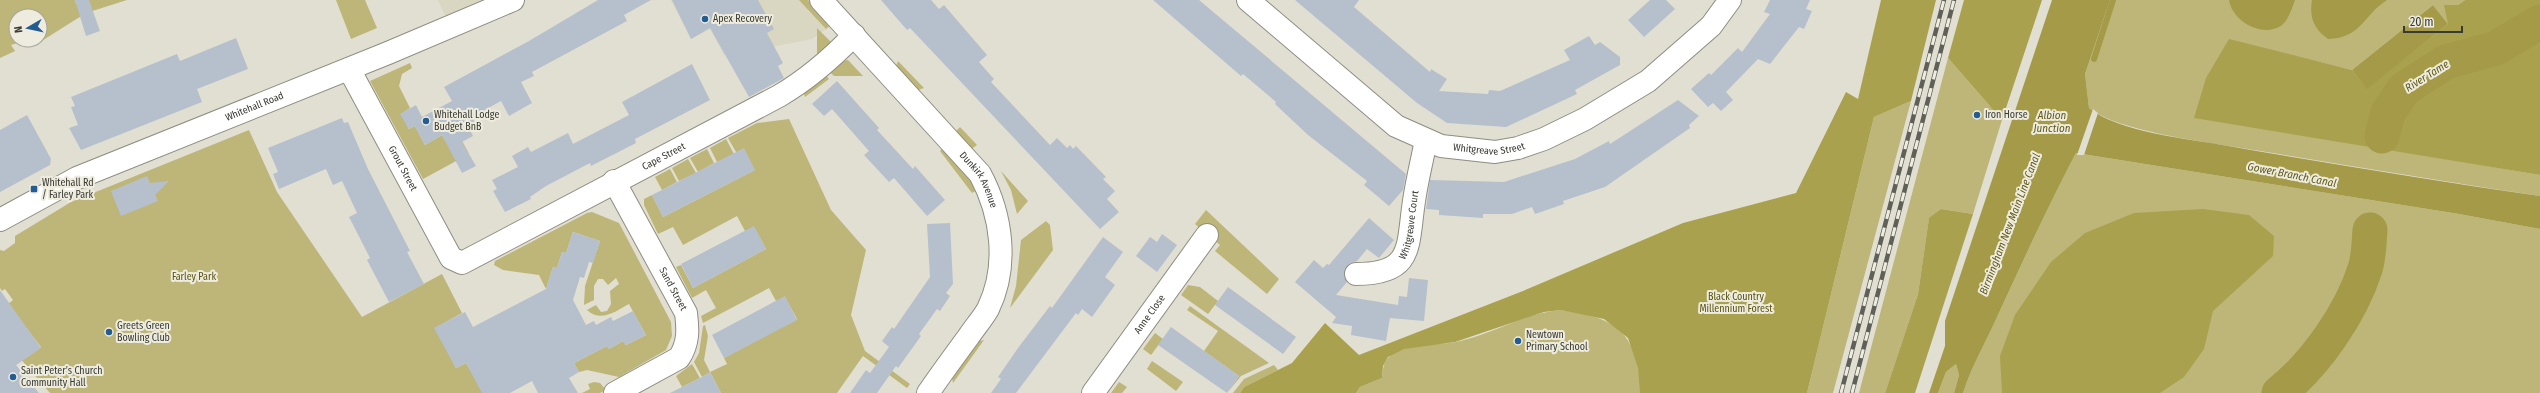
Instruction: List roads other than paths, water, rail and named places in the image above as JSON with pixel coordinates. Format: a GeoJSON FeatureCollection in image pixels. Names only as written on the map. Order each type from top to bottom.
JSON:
{"type":"FeatureCollection","features":[{"type":"Feature","properties":{"kind":"street","name":"Whitehall Road"},"geometry":{"type":"LineString","coordinates":[[0,220],[77,178],[349,69],[513,0]]}},
{"type":"Feature","properties":{"kind":"street","name":"Dunkirk Avenue"},"geometry":{"type":"LineString","coordinates":[[821,0],[980,174],[992,195],[998,219],[1000,260],[994,293],[987,310],[928,393]]}},
{"type":"Feature","properties":{"kind":"street","name":"Whitgreave Street"},"geometry":{"type":"LineString","coordinates":[[1248,0],[1396,126],[1441,146],[1495,152],[1518,148],[1585,119],[1648,81],[1706,31],[1730,0]]}},
{"type":"Feature","properties":{"kind":"street","name":"Cape Street"},"geometry":{"type":"LineString","coordinates":[[462,263],[808,79],[831,60],[854,35]]}},
{"type":"Feature","properties":{"kind":"street","name":"Grout Street"},"geometry":{"type":"LineString","coordinates":[[349,69],[451,258],[462,263]]}},
{"type":"Feature","properties":{"kind":"street","name":"Whitgreave Court"},"geometry":{"type":"LineString","coordinates":[[1356,274],[1378,274],[1390,269],[1399,262],[1408,248],[1416,186],[1426,140]]}},
{"type":"Feature","properties":{"kind":"street","name":"Sand Street"},"geometry":{"type":"LineString","coordinates":[[614,182],[686,313],[688,337],[685,349],[679,358],[616,393]]}},
{"type":"Feature","properties":{"kind":"street","name":"Anne Close"},"geometry":{"type":"LineString","coordinates":[[1093,393],[1207,235]]}},
{"type":"Feature","properties":{"kind":"water"},"geometry":{"type":"Polygon","coordinates":[[[2052,0],[2110,0],[2085,74],[2089,108],[2101,116],[2135,129],[2175,137],[2384,172],[2540,196],[2540,229],[2459,214],[2076,153],[1975,363],[1963,393],[1954,393],[1959,375],[1956,364],[1946,372],[1938,393],[1929,393],[1945,346],[1945,321],[2052,0]]]}},
{"type":"Feature","properties":{"kind":"water"},"geometry":{"type":"Polygon","coordinates":[[[2229,0],[2295,0],[2287,20],[2282,25],[2274,29],[2266,30],[2250,26],[2242,21],[2231,8],[2229,0]]]}},
{"type":"Feature","properties":{"kind":"water"},"geometry":{"type":"Polygon","coordinates":[[[2312,0],[2387,0],[2372,12],[2361,25],[2348,35],[2328,39],[2319,31],[2312,18],[2312,0]]]}},
{"type":"Feature","properties":{"kind":"water"},"geometry":{"type":"Polygon","coordinates":[[[2433,5],[2448,24],[2367,89],[2352,70],[2433,5]]]}},
{"type":"Feature","properties":{"kind":"waterway"},"geometry":{"type":"LineString","coordinates":[[2094,59],[2113,0]]}},
{"type":"Feature","properties":{"kind":"waterway","name":"River Tame"},"geometry":{"type":"LineString","coordinates":[[2382,136],[2388,113],[2404,89],[2446,62],[2496,48],[2540,22]]}},
{"type":"Feature","properties":{"kind":"waterway"},"geometry":{"type":"LineString","coordinates":[[2376,111],[2388,113]]}},
{"type":"Feature","properties":{"kind":"waterway","name":"River Tame"},"geometry":{"type":"LineString","coordinates":[[2279,393],[2306,368],[2330,337],[2351,303],[2365,269],[2370,230]]}},
{"type":"Feature","properties":{"kind":"railway"},"geometry":{"type":"LineString","coordinates":[[1841,393],[1944,0]]}},
{"type":"Feature","properties":{"kind":"railway"},"geometry":{"type":"LineString","coordinates":[[1852,393],[1954,0]]}},
{"type":"Feature","properties":{"kind":"place","name":"Apex Recovery"},"geometry":{"type":"Point","coordinates":[705,19]}},
{"type":"Feature","properties":{"kind":"place","name":"Iron Horse"},"geometry":{"type":"Point","coordinates":[1977,115]}},
{"type":"Feature","properties":{"kind":"place","name":"Whitehall Lodge Budget BnB"},"geometry":{"type":"Point","coordinates":[426,121]}},
{"type":"Feature","properties":{"kind":"place","name":"Whitehall Rd / Farley Park"},"geometry":{"type":"Point","coordinates":[34,189]}},
{"type":"Feature","properties":{"kind":"place","name":"Greets Green Bowling Club"},"geometry":{"type":"Point","coordinates":[109,332]}},
{"type":"Feature","properties":{"kind":"place","name":"Newtown Primary School"},"geometry":{"type":"Point","coordinates":[1518,341]}},
{"type":"Feature","properties":{"kind":"place","name":"Saint Peter’s Church Community Hall"},"geometry":{"type":"Point","coordinates":[13,377]}},
{"type":"Feature","properties":{"kind":"water label","name":"Albion Junction"},"geometry":{"type":"Point","coordinates":[2052,121]}},
{"type":"Feature","properties":{"kind":"water label","name":"Gower Branch Canal"},"geometry":{"type":"Point","coordinates":[2292,175]}},
{"type":"Feature","properties":{"kind":"water label","name":"Birmingham New Main Line Canal"},"geometry":{"type":"Point","coordinates":[2010,224]}},
{"type":"Feature","properties":{"kind":"park label","name":"Farley Park"},"geometry":{"type":"Point","coordinates":[194,277]}},
{"type":"Feature","properties":{"kind":"park label","name":"Black Country Millennium Forest"},"geometry":{"type":"Point","coordinates":[1736,302]}}]}
